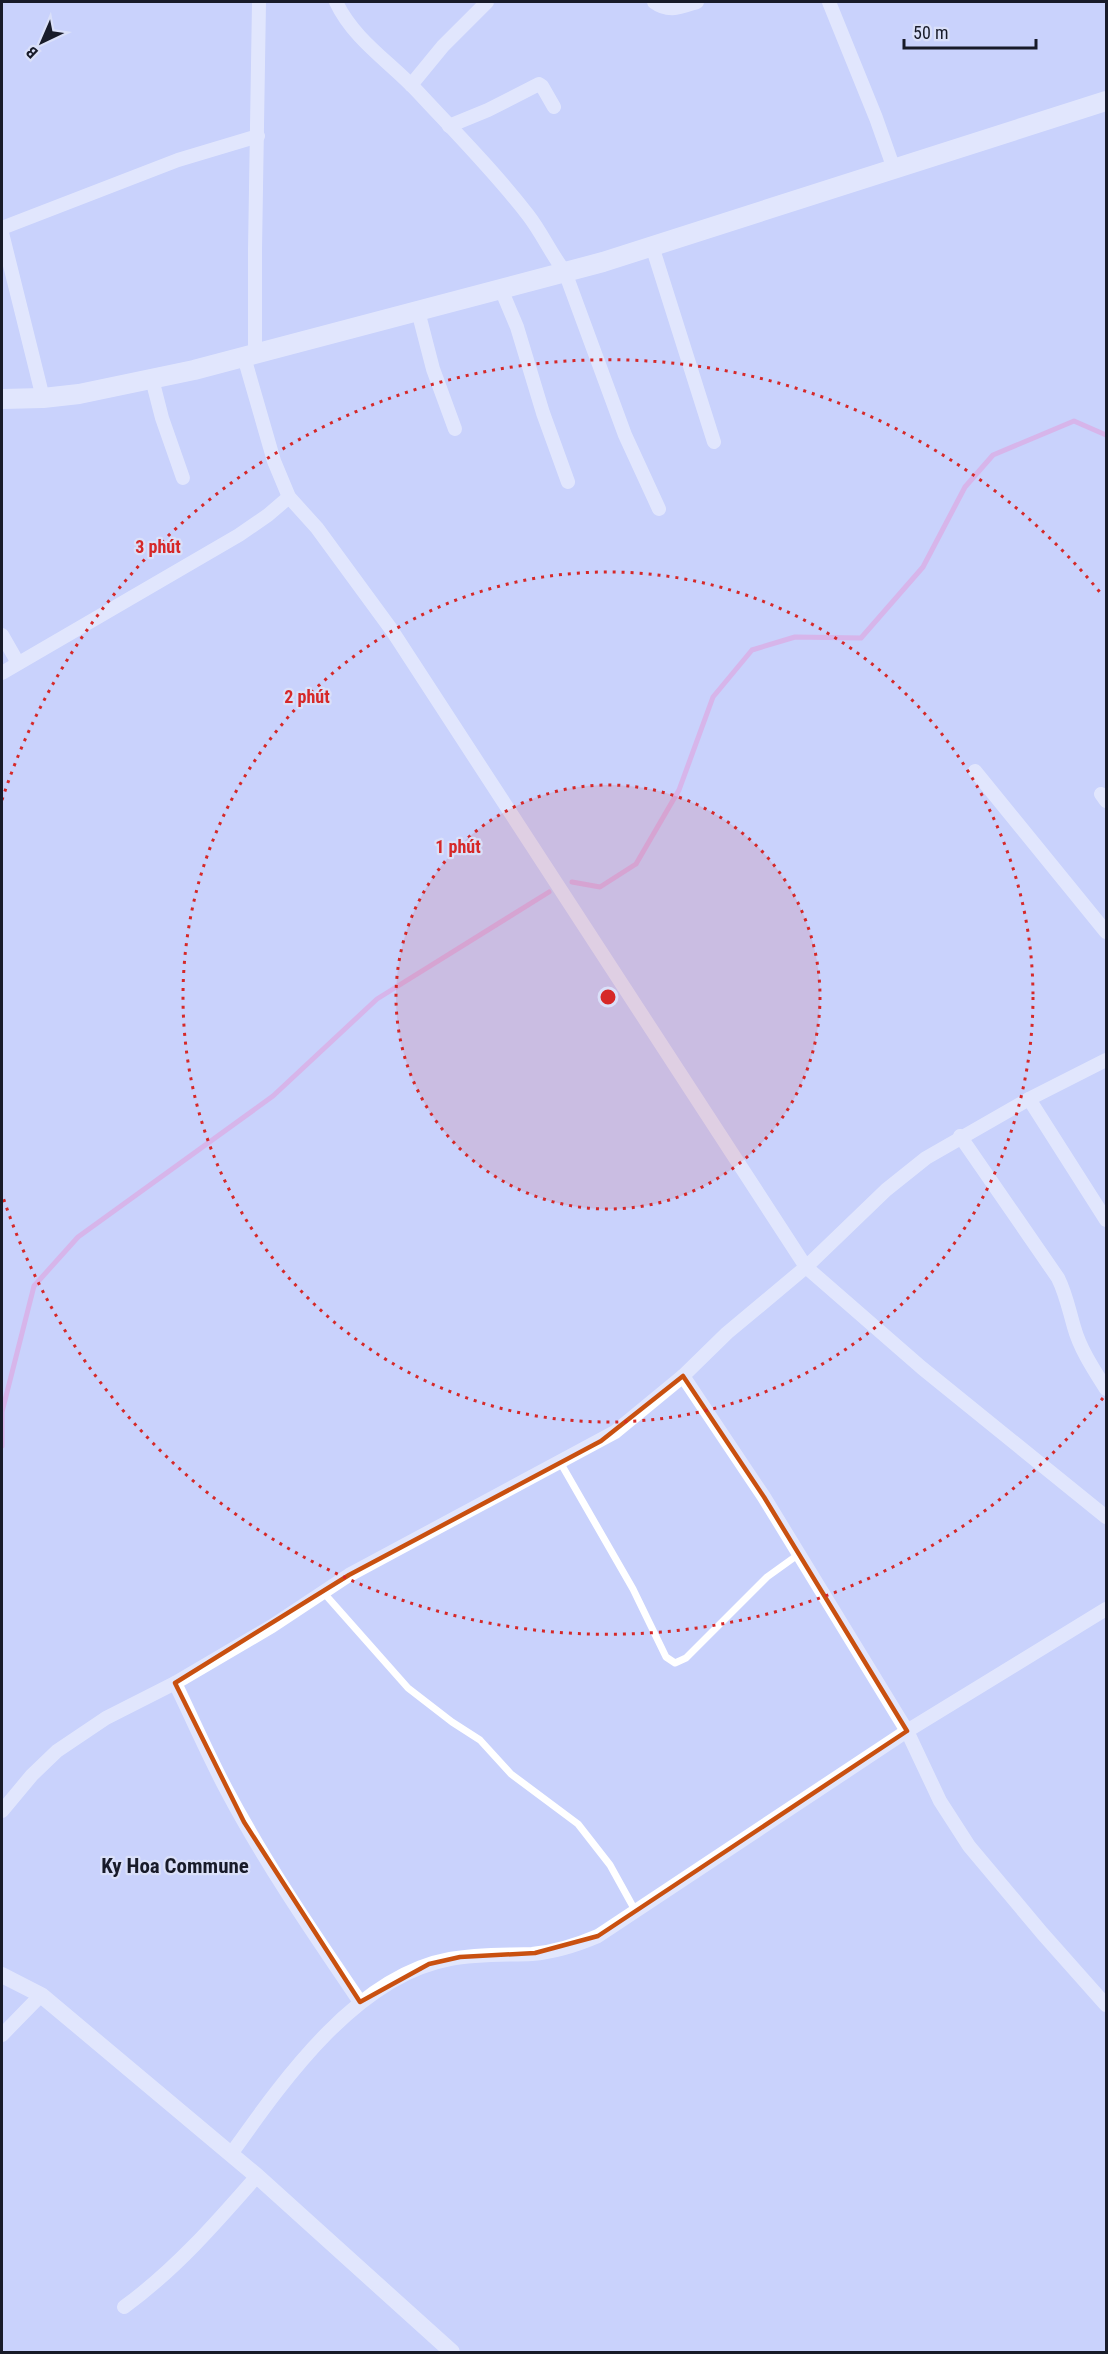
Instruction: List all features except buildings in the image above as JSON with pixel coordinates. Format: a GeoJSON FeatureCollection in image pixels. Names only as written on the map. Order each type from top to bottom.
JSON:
{"type":"FeatureCollection","features":[{"type":"Feature","properties":{"kind":"main road"},"geometry":{"type":"LineString","coordinates":[[2,399],[79,394],[152,378],[250,355],[565,272],[1107,100]]}},
{"type":"Feature","properties":{"kind":"street"},"geometry":{"type":"LineString","coordinates":[[260,2],[255,250],[250,355],[274,461],[290,497],[317,528],[391,629],[806,1267],[922,1368],[1107,1517]]}},
{"type":"Feature","properties":{"kind":"street"},"geometry":{"type":"LineString","coordinates":[[336,2],[357,34],[411,85],[479,157],[528,215],[565,272],[625,435],[659,509]]}},
{"type":"Feature","properties":{"kind":"street"},"geometry":{"type":"LineString","coordinates":[[411,85],[443,46],[487,2]]}},
{"type":"Feature","properties":{"kind":"street"},"geometry":{"type":"LineString","coordinates":[[654,2],[667,9],[676,9],[697,2]]}},
{"type":"Feature","properties":{"kind":"street"},"geometry":{"type":"LineString","coordinates":[[828,2],[876,118],[894,169]]}},
{"type":"Feature","properties":{"kind":"street"},"geometry":{"type":"LineString","coordinates":[[449,126],[488,110],[539,84],[543,86],[554,107]]}},
{"type":"Feature","properties":{"kind":"street"},"geometry":{"type":"LineString","coordinates":[[2,228],[178,160],[258,136]]}},
{"type":"Feature","properties":{"kind":"street"},"geometry":{"type":"LineString","coordinates":[[2,233],[43,398]]}},
{"type":"Feature","properties":{"kind":"street"},"geometry":{"type":"LineString","coordinates":[[652,246],[714,442]]}},
{"type":"Feature","properties":{"kind":"street"},"geometry":{"type":"LineString","coordinates":[[501,289],[517,327],[543,413],[568,482]]}},
{"type":"Feature","properties":{"kind":"street"},"geometry":{"type":"LineString","coordinates":[[418,311],[433,369],[455,429]]}},
{"type":"Feature","properties":{"kind":"street"},"geometry":{"type":"LineString","coordinates":[[152,378],[162,418],[183,478]]}},
{"type":"Feature","properties":{"kind":"street"},"geometry":{"type":"LineString","coordinates":[[2,673],[239,535],[290,497]]}},
{"type":"Feature","properties":{"kind":"street"},"geometry":{"type":"LineString","coordinates":[[2,635],[18,663]]}},
{"type":"Feature","properties":{"kind":"street"},"geometry":{"type":"LineString","coordinates":[[975,771],[1107,932]]}},
{"type":"Feature","properties":{"kind":"street"},"geometry":{"type":"LineString","coordinates":[[2,1811],[40,1767],[73,1740],[106,1718],[174,1683],[272,1626],[349,1575],[615,1432],[683,1376],[727,1333],[806,1267],[886,1190],[926,1158],[960,1136],[1107,1060]]}},
{"type":"Feature","properties":{"kind":"street"},"geometry":{"type":"LineString","coordinates":[[1029,1099],[1107,1220]]}},
{"type":"Feature","properties":{"kind":"street"},"geometry":{"type":"LineString","coordinates":[[960,1136],[1058,1278],[1066,1295],[1074,1328],[1086,1355],[1107,1389]]}},
{"type":"Feature","properties":{"kind":"street"},"geometry":{"type":"LineString","coordinates":[[683,1376],[764,1497],[907,1731],[940,1801],[969,1846],[1042,1933],[1107,2005]]}},
{"type":"Feature","properties":{"kind":"street"},"geometry":{"type":"LineString","coordinates":[[231,2154],[290,2073],[360,2002],[429,1964],[460,1957],[535,1953],[568,1947],[598,1936],[907,1731],[1107,1610]]}},
{"type":"Feature","properties":{"kind":"street"},"geometry":{"type":"LineString","coordinates":[[174,1683],[244,1822],[302,1917],[360,2002]]}},
{"type":"Feature","properties":{"kind":"street"},"geometry":{"type":"LineString","coordinates":[[2,1975],[41,1995],[231,2154],[452,2352]]}},
{"type":"Feature","properties":{"kind":"street"},"geometry":{"type":"LineString","coordinates":[[2,2035],[41,1995]]}},
{"type":"Feature","properties":{"kind":"street"},"geometry":{"type":"LineString","coordinates":[[124,2307],[159,2280],[205,2235],[257,2176]]}},
{"type":"Feature","properties":{"kind":"lane"},"geometry":{"type":"LineString","coordinates":[[560,1462],[633,1589],[666,1657],[675,1663],[686,1658],[767,1578],[799,1554]]}},
{"type":"Feature","properties":{"kind":"lane"},"geometry":{"type":"LineString","coordinates":[[323,1592],[408,1688],[452,1722],[480,1740],[511,1774],[578,1824],[610,1865],[636,1912]]}},
{"type":"Feature","properties":{"kind":"highlighted area"},"geometry":{"type":"Polygon","coordinates":[[[683,1376],[764,1497],[907,1731],[598,1936],[535,1953],[460,1957],[429,1964],[360,2002],[244,1822],[175,1683],[349,1575],[601,1441],[683,1376]]]}},
{"type":"Feature","properties":{"kind":"waterway"},"geometry":{"type":"LineString","coordinates":[[572,882],[600,887],[636,864],[679,790],[713,697],[752,650],[795,637],[861,638],[923,567],[965,487],[993,455],[1074,421],[1106,435]]}},
{"type":"Feature","properties":{"kind":"waterway"},"geometry":{"type":"LineString","coordinates":[[2,1446],[2,1412],[34,1286],[78,1237],[273,1096],[377,999],[549,892]]}},
{"type":"Feature","properties":{"kind":"district","name":"Ky Hoa Commune"},"geometry":{"type":"Point","coordinates":[175,1866]}}]}
